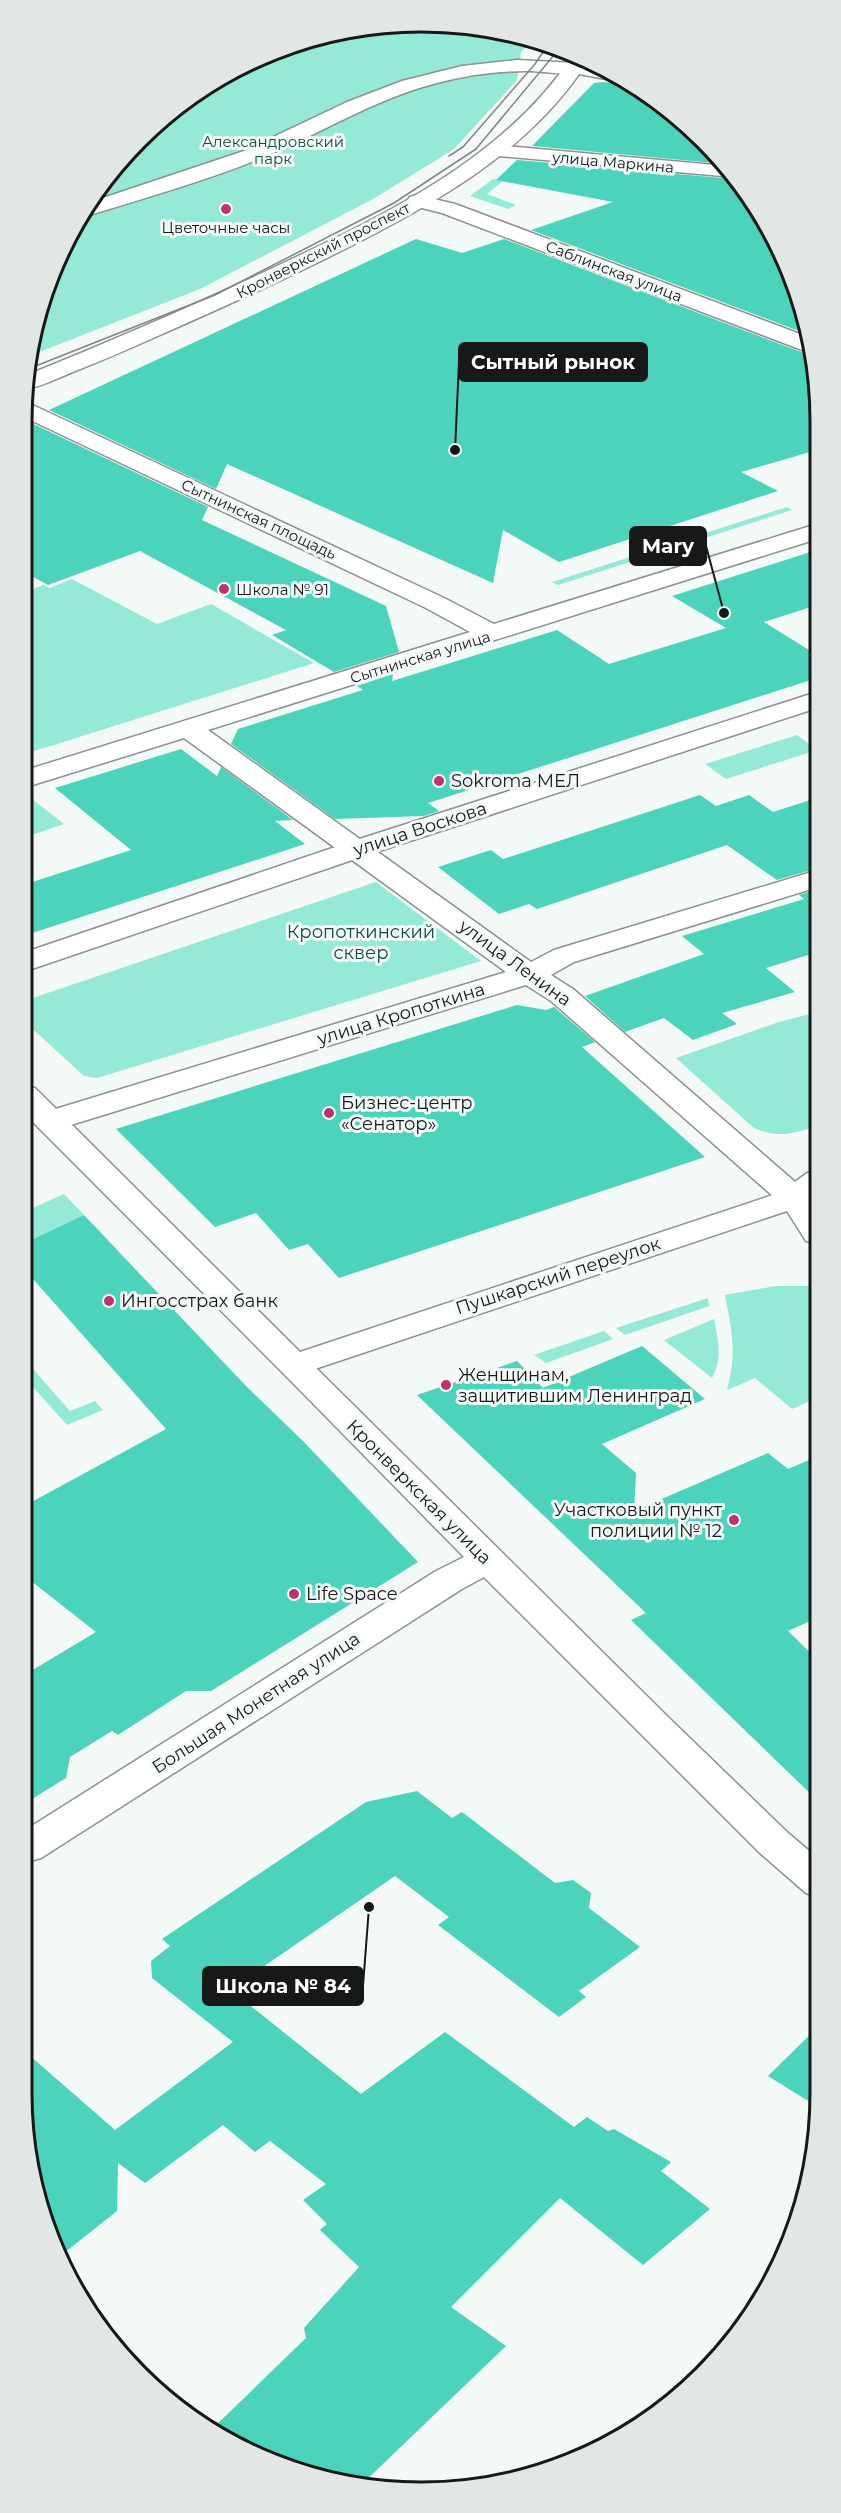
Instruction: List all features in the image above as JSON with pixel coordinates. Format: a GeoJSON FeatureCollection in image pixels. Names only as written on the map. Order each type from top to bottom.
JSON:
{"type":"FeatureCollection","features":[{"type":"Feature","properties":{"kind":"street"},"geometry":{"type":"LineString","coordinates":[[95,207],[253,154],[357,105],[431,78],[507,65],[574,63]]}},
{"type":"Feature","properties":{"kind":"street","name":"Кронверкский проспект"},"geometry":{"type":"LineString","coordinates":[[34,380],[126,344],[227,299],[373,227],[495,151],[524,126],[577,65]]}},
{"type":"Feature","properties":{"kind":"street","name":"улица Маркина"},"geometry":{"type":"LineString","coordinates":[[495,151],[719,171]]}},
{"type":"Feature","properties":{"kind":"street","name":"Саблинская улица"},"geometry":{"type":"LineString","coordinates":[[417,201],[448,208],[801,342]]}},
{"type":"Feature","properties":{"kind":"street","name":"Сытнинская площадь"},"geometry":{"type":"LineString","coordinates":[[32,412],[435,603],[493,634]]}},
{"type":"Feature","properties":{"kind":"street","name":"Сытнинская улица"},"geometry":{"type":"LineString","coordinates":[[32,777],[810,533]]}},
{"type":"Feature","properties":{"kind":"street","name":"улица Воскова"},"geometry":{"type":"LineString","coordinates":[[32,960],[354,850],[810,702]]}},
{"type":"Feature","properties":{"kind":"street","name":"улица Ленина"},"geometry":{"type":"LineString","coordinates":[[189,729],[354,850],[398,878],[500,955],[562,995],[810,1197]]}},
{"type":"Feature","properties":{"kind":"street","name":"улица Кропоткина"},"geometry":{"type":"LineString","coordinates":[[50,1121],[530,974],[564,956],[810,880]]}},
{"type":"Feature","properties":{"kind":"street","name":"Кронверкская улица"},"geometry":{"type":"LineString","coordinates":[[32,1103],[488,1560],[774,1843],[810,1874]]}},
{"type":"Feature","properties":{"kind":"street","name":"Пушкарский переулок"},"geometry":{"type":"LineString","coordinates":[[294,1365],[810,1197]]}},
{"type":"Feature","properties":{"kind":"street","name":"Большая Монетная улица"},"geometry":{"type":"LineString","coordinates":[[32,1845],[449,1580],[488,1560]]}},
{"type":"Feature","properties":{"kind":"green space","name":"Александровский парк"},"geometry":{"type":"Polygon","coordinates":[[[395,32],[446,32],[496,39],[526,46],[521,53],[517,80],[454,149],[373,199],[200,289],[38,353],[52,295],[61,272],[97,204],[145,145],[204,97],[248,72],[295,52],[370,35],[395,32]]]}},
{"type":"Feature","properties":{"kind":"green space"},"geometry":{"type":"Polygon","coordinates":[[[493,179],[503,181],[487,194],[516,205],[508,209],[470,196],[493,179]]]}},
{"type":"Feature","properties":{"kind":"green space"},"geometry":{"type":"Polygon","coordinates":[[[787,507],[792,510],[558,585],[552,582],[787,507]]]}},
{"type":"Feature","properties":{"kind":"green space"},"geometry":{"type":"Polygon","coordinates":[[[72,579],[157,624],[211,604],[314,663],[32,752],[32,589],[43,585],[50,588],[72,579]]]}},
{"type":"Feature","properties":{"kind":"green space"},"geometry":{"type":"Polygon","coordinates":[[[797,735],[810,745],[810,752],[726,779],[705,764],[797,735]]]}},
{"type":"Feature","properties":{"kind":"green space"},"geometry":{"type":"Polygon","coordinates":[[[32,799],[64,824],[32,835],[32,799]]]}},
{"type":"Feature","properties":{"kind":"green space","name":"Кропоткинский сквер"},"geometry":{"type":"Polygon","coordinates":[[[376,882],[481,961],[97,1078],[84,1076],[32,1028],[32,998],[376,882]]]}},
{"type":"Feature","properties":{"kind":"green space"},"geometry":{"type":"Polygon","coordinates":[[[810,1014],[810,1128],[779,1134],[754,1128],[676,1058],[779,1022],[810,1014]]]}},
{"type":"Feature","properties":{"kind":"green space"},"geometry":{"type":"Polygon","coordinates":[[[64,1194],[84,1215],[32,1240],[32,1208],[64,1194]]]}},
{"type":"Feature","properties":{"kind":"green space"},"geometry":{"type":"Polygon","coordinates":[[[776,1286],[810,1286],[810,1401],[792,1409],[755,1378],[727,1390],[733,1353],[725,1295],[776,1286]]]}},
{"type":"Feature","properties":{"kind":"green space"},"geometry":{"type":"Polygon","coordinates":[[[708,1298],[709,1306],[625,1335],[616,1328],[708,1298]]]}},
{"type":"Feature","properties":{"kind":"green space"},"geometry":{"type":"Polygon","coordinates":[[[714,1319],[719,1356],[712,1378],[664,1340],[714,1319]]]}},
{"type":"Feature","properties":{"kind":"green space"},"geometry":{"type":"Polygon","coordinates":[[[604,1331],[613,1339],[546,1363],[534,1355],[604,1331]]]}},
{"type":"Feature","properties":{"kind":"green space"},"geometry":{"type":"Polygon","coordinates":[[[32,1368],[70,1411],[95,1401],[103,1410],[67,1425],[32,1386],[32,1368]]]}},
{"type":"Feature","properties":{"kind":"building"},"geometry":{"type":"Polygon","coordinates":[[[594,83],[612,83],[637,97],[677,128],[712,163],[532,146],[594,83]]]}},
{"type":"Feature","properties":{"kind":"building"},"geometry":{"type":"Polygon","coordinates":[[[517,160],[724,178],[744,204],[769,248],[789,295],[799,331],[531,230],[613,202],[496,180],[517,160]]]}},
{"type":"Feature","properties":{"kind":"building"},"geometry":{"type":"Polygon","coordinates":[[[416,239],[462,253],[504,239],[803,352],[809,395],[810,452],[741,472],[778,491],[559,562],[503,530],[493,583],[227,464],[216,489],[49,410],[416,239]]]}},
{"type":"Feature","properties":{"kind":"building"},"geometry":{"type":"Polygon","coordinates":[[[32,423],[208,507],[202,520],[386,606],[399,652],[334,672],[272,635],[286,630],[140,551],[48,585],[32,576],[32,423]]]}},
{"type":"Feature","properties":{"kind":"building"},"geometry":{"type":"Polygon","coordinates":[[[810,552],[810,607],[764,622],[810,651],[810,680],[428,803],[439,811],[424,816],[335,819],[231,744],[238,729],[363,690],[357,686],[393,674],[392,681],[557,630],[609,664],[726,628],[672,596],[810,552]]]}},
{"type":"Feature","properties":{"kind":"building"},"geometry":{"type":"Polygon","coordinates":[[[181,749],[217,776],[221,767],[293,820],[275,821],[305,844],[32,933],[32,882],[131,850],[55,788],[181,749]]]}},
{"type":"Feature","properties":{"kind":"building"},"geometry":{"type":"Polygon","coordinates":[[[700,795],[716,806],[749,795],[773,812],[810,800],[810,870],[777,880],[727,845],[537,909],[529,904],[499,914],[438,867],[491,850],[503,859],[700,795]]]}},
{"type":"Feature","properties":{"kind":"building"},"geometry":{"type":"Polygon","coordinates":[[[810,892],[810,954],[766,968],[795,992],[722,1013],[737,1024],[693,1040],[664,1018],[625,1032],[585,996],[704,954],[682,936],[804,899],[799,895],[810,892]]]}},
{"type":"Feature","properties":{"kind":"building"},"geometry":{"type":"Polygon","coordinates":[[[517,1005],[546,1010],[554,1007],[595,1042],[582,1047],[705,1157],[339,1278],[308,1244],[289,1250],[256,1213],[215,1227],[116,1129],[517,1005]]]}},
{"type":"Feature","properties":{"kind":"building"},"geometry":{"type":"Polygon","coordinates":[[[84,1215],[246,1386],[303,1441],[418,1562],[211,1691],[186,1691],[118,1735],[112,1731],[70,1757],[66,1778],[32,1799],[32,1670],[96,1632],[32,1582],[32,1502],[166,1429],[32,1278],[32,1240],[84,1215]]]}},
{"type":"Feature","properties":{"kind":"building"},"geometry":{"type":"Polygon","coordinates":[[[642,1346],[705,1399],[602,1444],[636,1473],[634,1511],[768,1453],[788,1469],[810,1460],[810,1621],[788,1631],[810,1652],[810,1793],[631,1620],[646,1613],[417,1395],[517,1361],[543,1388],[642,1346]]]}},
{"type":"Feature","properties":{"kind":"building"},"geometry":{"type":"Polygon","coordinates":[[[417,1791],[452,1818],[462,1812],[555,1883],[573,1880],[591,1893],[589,1908],[640,1947],[579,1991],[586,1997],[559,2017],[438,1925],[449,1917],[395,1876],[260,1969],[271,1979],[242,1999],[361,2094],[445,2032],[574,2127],[587,2117],[608,2131],[614,2129],[671,2162],[661,2171],[710,2209],[643,2265],[560,2198],[451,2307],[506,2346],[369,2478],[295,2461],[248,2441],[217,2424],[306,2338],[304,2328],[359,2267],[320,2230],[327,2224],[303,2200],[326,2184],[270,2141],[255,2152],[223,2125],[145,2183],[118,2163],[117,2211],[66,2252],[45,2193],[32,2118],[32,2057],[115,2130],[233,2042],[152,1978],[151,1961],[170,1946],[162,1939],[366,1802],[417,1791]]]}},
{"type":"Feature","properties":{"kind":"building"},"geometry":{"type":"Polygon","coordinates":[[[810,2035],[810,2102],[768,2076],[810,2035]]]}},
{"type":"Feature","properties":{"kind":"tram line"},"geometry":{"type":"LineString","coordinates":[[449,156],[463,147],[544,51]]}},
{"type":"Feature","properties":{"kind":"tram line"},"geometry":{"type":"LineString","coordinates":[[36,366],[215,295],[394,203],[476,149],[554,55]]}},
{"type":"Feature","properties":{"kind":"place","name":"Цветочные часы"},"geometry":{"type":"Point","coordinates":[226,209]}},
{"type":"Feature","properties":{"kind":"place","name":"Сытный рынок"},"geometry":{"type":"Point","coordinates":[455,450]}},
{"type":"Feature","properties":{"kind":"place","name":"Школа № 91"},"geometry":{"type":"Point","coordinates":[224,589]}},
{"type":"Feature","properties":{"kind":"place","name":"Mary"},"geometry":{"type":"Point","coordinates":[724,613]}},
{"type":"Feature","properties":{"kind":"place","name":"Sokroma МЕЛ"},"geometry":{"type":"Point","coordinates":[439,781]}},
{"type":"Feature","properties":{"kind":"place","name":"Бизнес-центр «Сенатор»"},"geometry":{"type":"Point","coordinates":[329,1113]}},
{"type":"Feature","properties":{"kind":"place","name":"Ингосстрах банк"},"geometry":{"type":"Point","coordinates":[109,1301]}},
{"type":"Feature","properties":{"kind":"place","name":"Женщинам, защитившим Ленинград"},"geometry":{"type":"Point","coordinates":[446,1385]}},
{"type":"Feature","properties":{"kind":"place","name":"Участковый пункт полиции № 12"},"geometry":{"type":"Point","coordinates":[734,1520]}},
{"type":"Feature","properties":{"kind":"place","name":"Life Space"},"geometry":{"type":"Point","coordinates":[294,1594]}},
{"type":"Feature","properties":{"kind":"place","name":"Школа № 84"},"geometry":{"type":"Point","coordinates":[369,1907]}}]}
